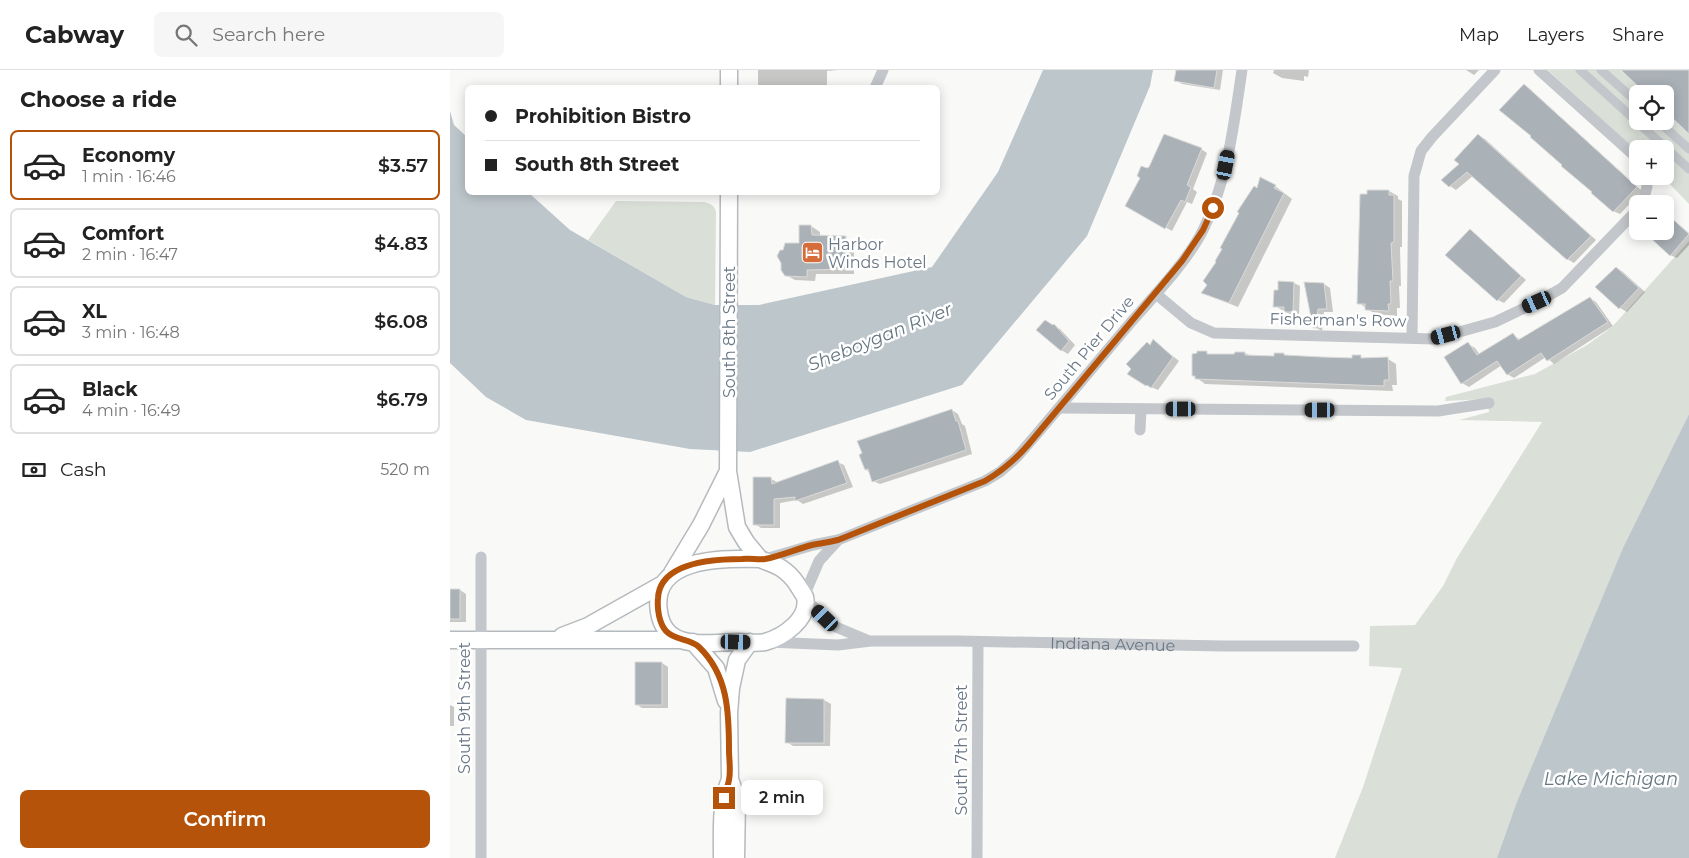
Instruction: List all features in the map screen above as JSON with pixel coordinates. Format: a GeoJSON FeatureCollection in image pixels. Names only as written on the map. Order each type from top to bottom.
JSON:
{"type":"FeatureCollection","features":[{"type":"Feature","properties":{"kind":"main road"},"geometry":{"type":"LineString","coordinates":[[729,70],[729,85]]}},
{"type":"Feature","properties":{"kind":"main road","name":"South 8th Street"},"geometry":{"type":"LineString","coordinates":[[729,195],[728,472],[737,527],[746,542],[761,559]]}},
{"type":"Feature","properties":{"kind":"main road","name":"South 8th Street"},"geometry":{"type":"LineString","coordinates":[[667,579],[701,525],[728,472]]}},
{"type":"Feature","properties":{"kind":"main road"},"geometry":{"type":"LineString","coordinates":[[450,640],[553,639],[757,642],[783,634],[796,623],[803,613],[804,597],[794,580],[782,568],[761,559],[703,562],[667,579],[588,626],[553,639]]}},
{"type":"Feature","properties":{"kind":"main road"},"geometry":{"type":"LineString","coordinates":[[667,579],[658,593],[661,622],[666,631],[687,641],[716,668],[728,713]]}},
{"type":"Feature","properties":{"kind":"main road"},"geometry":{"type":"LineString","coordinates":[[736,858],[737,800],[730,779],[728,713],[737,660],[757,642]]}},
{"type":"Feature","properties":{"kind":"main road"},"geometry":{"type":"LineString","coordinates":[[722,858],[722,811],[730,779]]}},
{"type":"Feature","properties":{"kind":"street"},"geometry":{"type":"LineString","coordinates":[[876,85],[883,70]]}},
{"type":"Feature","properties":{"kind":"street","name":"South Pier Drive"},"geometry":{"type":"LineString","coordinates":[[761,559],[838,540],[985,481],[1017,458],[1156,294],[1199,236],[1213,208],[1226,165],[1242,70]]}},
{"type":"Feature","properties":{"kind":"street"},"geometry":{"type":"LineString","coordinates":[[1412,338],[1414,176],[1416,168],[1422,151],[1432,137],[1495,70]]}},
{"type":"Feature","properties":{"kind":"street"},"geometry":{"type":"LineString","coordinates":[[1539,70],[1629,151]]}},
{"type":"Feature","properties":{"kind":"street"},"geometry":{"type":"LineString","coordinates":[[1580,70],[1689,169]]}},
{"type":"Feature","properties":{"kind":"street"},"geometry":{"type":"LineString","coordinates":[[1602,70],[1629,95]]}},
{"type":"Feature","properties":{"kind":"street"},"geometry":{"type":"LineString","coordinates":[[1668,130],[1689,150]]}},
{"type":"Feature","properties":{"kind":"street","name":"Fisherman's Row"},"geometry":{"type":"LineString","coordinates":[[1156,294],[1194,325],[1214,333],[1434,338],[1495,322],[1546,298],[1562,288],[1629,218]]}},
{"type":"Feature","properties":{"kind":"street"},"geometry":{"type":"LineString","coordinates":[[1060,408],[1438,412],[1489,403]]}},
{"type":"Feature","properties":{"kind":"street"},"geometry":{"type":"LineString","coordinates":[[1140,430],[1141,409]]}},
{"type":"Feature","properties":{"kind":"street","name":"South Pier Drive"},"geometry":{"type":"LineString","coordinates":[[804,597],[819,561],[838,540]]}},
{"type":"Feature","properties":{"kind":"street","name":"South 9th Street"},"geometry":{"type":"LineString","coordinates":[[481,557],[481,858]]}},
{"type":"Feature","properties":{"kind":"street","name":"Indiana Avenue"},"geometry":{"type":"LineString","coordinates":[[804,597],[836,627],[871,641]]}},
{"type":"Feature","properties":{"kind":"street","name":"Indiana Avenue"},"geometry":{"type":"LineString","coordinates":[[757,642],[838,645],[871,641],[1354,646]]}},
{"type":"Feature","properties":{"kind":"street","name":"South 7th Street"},"geometry":{"type":"LineString","coordinates":[[977,858],[978,642]]}},
{"type":"Feature","properties":{"kind":"shaded area"},"geometry":{"type":"Polygon","coordinates":[[[1548,70],[1620,70],[1636,85],[1629,85],[1629,130],[1674,130],[1674,120],[1689,134],[1689,204],[1671,185],[1674,185],[1674,140],[1629,140],[1629,145],[1548,70]]]}},
{"type":"Feature","properties":{"kind":"shaded area"},"geometry":{"type":"Polygon","coordinates":[[[616,201],[704,202],[713,206],[716,212],[715,305],[686,297],[588,240],[616,201]]]}},
{"type":"Feature","properties":{"kind":"shaded area"},"geometry":{"type":"Polygon","coordinates":[[[1689,241],[1689,414],[1623,549],[1516,804],[1497,858],[1335,858],[1363,787],[1402,668],[1369,666],[1370,626],[1415,625],[1443,586],[1457,558],[1542,422],[1459,420],[1489,412],[1487,399],[1445,401],[1446,397],[1535,374],[1587,345],[1612,327],[1689,241]]]}},
{"type":"Feature","properties":{"kind":"water","name":"Sheboygan River"},"geometry":{"type":"Polygon","coordinates":[[[1043,70],[1153,70],[1150,86],[1087,236],[962,385],[750,452],[690,449],[526,420],[486,397],[450,363],[450,111],[454,125],[465,135],[465,195],[531,195],[570,230],[686,297],[715,305],[759,305],[932,267],[998,172],[1043,70]]]}},
{"type":"Feature","properties":{"kind":"water","name":"Lake Michigan"},"geometry":{"type":"Polygon","coordinates":[[[1689,414],[1689,858],[1497,858],[1516,804],[1623,548],[1689,414]]]}},
{"type":"Feature","properties":{"kind":"building"},"geometry":{"type":"Polygon","coordinates":[[[1176,70],[1217,70],[1214,88],[1174,81],[1176,70]]]}},
{"type":"Feature","properties":{"kind":"building"},"geometry":{"type":"Polygon","coordinates":[[[1621,70],[1689,70],[1689,134],[1674,120],[1674,85],[1637,85],[1621,70]]]}},
{"type":"Feature","properties":{"kind":"building"},"geometry":{"type":"Polygon","coordinates":[[[1524,84],[1629,180],[1629,185],[1637,187],[1613,212],[1561,166],[1531,136],[1499,110],[1524,84]]]}},
{"type":"Feature","properties":{"kind":"building"},"geometry":{"type":"Polygon","coordinates":[[[1164,134],[1202,148],[1187,185],[1191,187],[1185,202],[1181,200],[1165,229],[1125,206],[1140,178],[1137,176],[1141,166],[1149,167],[1164,134]]]}},
{"type":"Feature","properties":{"kind":"building"},"geometry":{"type":"Polygon","coordinates":[[[1478,134],[1591,236],[1567,260],[1467,172],[1449,187],[1441,180],[1459,164],[1454,160],[1478,134]]]}},
{"type":"Feature","properties":{"kind":"building"},"geometry":{"type":"Polygon","coordinates":[[[1260,177],[1276,185],[1274,188],[1284,193],[1229,303],[1201,293],[1207,285],[1203,281],[1216,262],[1222,249],[1220,248],[1239,213],[1237,212],[1254,186],[1257,188],[1260,177]]]}},
{"type":"Feature","properties":{"kind":"building"},"geometry":{"type":"Polygon","coordinates":[[[1367,190],[1389,190],[1389,195],[1394,195],[1394,242],[1391,243],[1393,281],[1390,281],[1391,304],[1388,304],[1389,311],[1365,310],[1365,304],[1357,304],[1360,194],[1367,194],[1367,190]]]}},
{"type":"Feature","properties":{"kind":"building"},"geometry":{"type":"Polygon","coordinates":[[[1674,220],[1689,234],[1670,256],[1653,240],[1674,240],[1674,220]]]}},
{"type":"Feature","properties":{"kind":"building","name":"Harbor Winds Hotel"},"geometry":{"type":"Polygon","coordinates":[[[799,225],[811,225],[812,235],[846,236],[846,269],[807,270],[807,277],[785,276],[777,256],[780,250],[783,250],[785,243],[799,243],[799,225]]]}},
{"type":"Feature","properties":{"kind":"building"},"geometry":{"type":"Polygon","coordinates":[[[1470,229],[1521,276],[1497,301],[1445,255],[1470,229]]]}},
{"type":"Feature","properties":{"kind":"building"},"geometry":{"type":"Polygon","coordinates":[[[1616,267],[1639,288],[1619,309],[1595,287],[1616,267]]]}},
{"type":"Feature","properties":{"kind":"building"},"geometry":{"type":"Polygon","coordinates":[[[1278,281],[1294,282],[1293,312],[1284,312],[1284,307],[1273,307],[1274,290],[1278,290],[1278,281]]]}},
{"type":"Feature","properties":{"kind":"building"},"geometry":{"type":"Polygon","coordinates":[[[1304,282],[1324,283],[1327,309],[1318,309],[1316,328],[1313,328],[1304,282]]]}},
{"type":"Feature","properties":{"kind":"building"},"geometry":{"type":"Polygon","coordinates":[[[1590,297],[1608,322],[1547,361],[1541,353],[1507,375],[1497,361],[1461,384],[1444,357],[1468,342],[1477,355],[1513,333],[1518,340],[1590,297]]]}},
{"type":"Feature","properties":{"kind":"building"},"geometry":{"type":"Polygon","coordinates":[[[1045,320],[1054,324],[1069,341],[1061,351],[1036,330],[1045,320]]]}},
{"type":"Feature","properties":{"kind":"building"},"geometry":{"type":"Polygon","coordinates":[[[1153,339],[1173,357],[1151,388],[1127,374],[1131,369],[1126,364],[1147,342],[1150,345],[1153,339]]]}},
{"type":"Feature","properties":{"kind":"building"},"geometry":{"type":"Polygon","coordinates":[[[1197,351],[1207,351],[1207,354],[1245,352],[1245,355],[1274,356],[1274,353],[1284,353],[1284,355],[1322,357],[1352,358],[1352,355],[1361,355],[1361,358],[1388,357],[1389,380],[1384,380],[1384,386],[1195,379],[1195,376],[1192,376],[1192,354],[1197,353],[1197,351]]]}},
{"type":"Feature","properties":{"kind":"building"},"geometry":{"type":"Polygon","coordinates":[[[952,409],[956,421],[958,421],[966,450],[872,482],[868,469],[865,470],[859,455],[862,453],[857,441],[952,409]]]}},
{"type":"Feature","properties":{"kind":"building"},"geometry":{"type":"Polygon","coordinates":[[[838,460],[847,483],[795,501],[795,497],[774,499],[774,525],[753,525],[753,477],[771,477],[772,484],[838,460]]]}},
{"type":"Feature","properties":{"kind":"building"},"geometry":{"type":"Polygon","coordinates":[[[450,589],[460,589],[460,619],[450,619],[450,589]]]}},
{"type":"Feature","properties":{"kind":"building"},"geometry":{"type":"Polygon","coordinates":[[[635,662],[662,662],[662,705],[635,705],[635,662]]]}},
{"type":"Feature","properties":{"kind":"building"},"geometry":{"type":"Polygon","coordinates":[[[786,698],[824,699],[824,743],[785,743],[786,698]]]}},
{"type":"Feature","properties":{"kind":"place","name":"Harbor Winds Hotel"},"geometry":{"type":"Point","coordinates":[812,253]}},
{"type":"Feature","properties":{"kind":"route"},"geometry":{"type":"LineString","coordinates":[[724,798],[730,779],[728,713],[722,684],[716,668],[701,649],[693,642],[680,640],[666,631],[661,622],[658,604],[658,593],[661,585],[672,572],[703,562],[744,558],[762,560],[813,545],[838,540],[985,481],[1000,472],[1017,458],[1167,280],[1203,230],[1213,208]]}}]}
